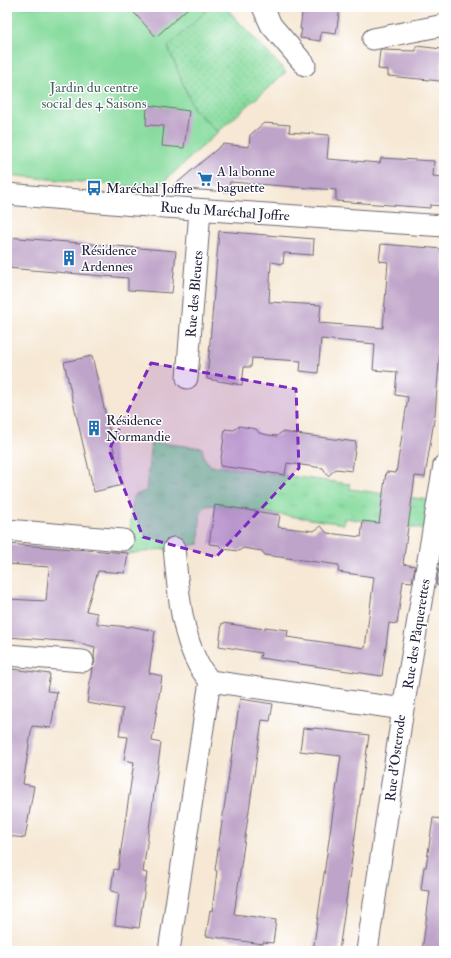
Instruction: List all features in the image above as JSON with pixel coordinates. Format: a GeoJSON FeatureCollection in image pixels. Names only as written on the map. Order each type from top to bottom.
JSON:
{"type":"FeatureCollection","features":[{"type":"Feature","properties":{"kind":"street"},"geometry":{"type":"LineString","coordinates":[[263,7],[271,25],[305,65]]}},
{"type":"Feature","properties":{"kind":"street"},"geometry":{"type":"LineString","coordinates":[[373,39],[444,25]]}},
{"type":"Feature","properties":{"kind":"street","name":"Rue du Maréchal Joffre"},"geometry":{"type":"LineString","coordinates":[[7,194],[200,210],[444,226]]}},
{"type":"Feature","properties":{"kind":"street","name":"Rue des Bleuets"},"geometry":{"type":"LineString","coordinates":[[187,378],[200,210]]}},
{"type":"Feature","properties":{"kind":"street","name":"Rue des Pâquerettes"},"geometry":{"type":"LineString","coordinates":[[403,709],[444,465]]}},
{"type":"Feature","properties":{"kind":"street"},"geometry":{"type":"LineString","coordinates":[[7,530],[123,540]]}},
{"type":"Feature","properties":{"kind":"street"},"geometry":{"type":"LineString","coordinates":[[169,951],[210,681],[200,666],[189,638],[180,597],[174,548]]}},
{"type":"Feature","properties":{"kind":"street"},"geometry":{"type":"LineString","coordinates":[[7,655],[83,661]]}},
{"type":"Feature","properties":{"kind":"street","name":"Rue d'Osterode"},"geometry":{"type":"LineString","coordinates":[[210,681],[403,709],[367,951]]}},
{"type":"Feature","properties":{"kind":"highlighted area"},"geometry":{"type":"Polygon","coordinates":[[[151,363],[296,389],[299,468],[216,557],[143,537],[109,450],[151,363]]]}},
{"type":"Feature","properties":{"kind":"green space","name":"Jardin du centre social des 4 Saisons"},"geometry":{"type":"Polygon","coordinates":[[[7,7],[210,7],[168,47],[194,110],[218,132],[156,189],[7,175],[7,7]]]}},
{"type":"Feature","properties":{"kind":"green space"},"geometry":{"type":"Polygon","coordinates":[[[210,7],[225,7],[286,72],[218,132],[194,110],[168,47],[210,7]]]}},
{"type":"Feature","properties":{"kind":"green space"},"geometry":{"type":"Polygon","coordinates":[[[151,442],[202,448],[204,458],[211,466],[350,484],[350,489],[429,500],[424,529],[344,518],[344,524],[214,505],[205,506],[200,515],[199,544],[128,554],[133,496],[146,491],[151,442]]]}},
{"type":"Feature","properties":{"kind":"building"},"geometry":{"type":"Polygon","coordinates":[[[129,7],[189,7],[156,37],[129,7]]]}},
{"type":"Feature","properties":{"kind":"building"},"geometry":{"type":"Polygon","coordinates":[[[303,7],[340,7],[336,34],[321,32],[320,41],[300,38],[303,7]]]}},
{"type":"Feature","properties":{"kind":"building"},"geometry":{"type":"Polygon","coordinates":[[[416,46],[442,49],[440,81],[388,76],[388,70],[378,69],[380,50],[416,51],[416,46]]]}},
{"type":"Feature","properties":{"kind":"building"},"geometry":{"type":"Polygon","coordinates":[[[147,105],[189,111],[184,148],[162,146],[164,126],[146,125],[147,105]]]}},
{"type":"Feature","properties":{"kind":"building"},"geometry":{"type":"Polygon","coordinates":[[[264,123],[290,125],[289,132],[329,135],[327,159],[380,163],[381,158],[434,161],[433,176],[444,177],[444,206],[430,205],[430,208],[336,201],[336,190],[230,182],[229,192],[171,188],[223,144],[249,147],[250,135],[264,123]]]}},
{"type":"Feature","properties":{"kind":"building"},"geometry":{"type":"Polygon","coordinates":[[[219,231],[314,239],[313,255],[284,253],[283,264],[271,262],[269,302],[321,305],[319,323],[383,328],[388,262],[379,261],[381,244],[444,249],[444,300],[435,414],[425,477],[415,476],[403,564],[415,566],[412,582],[403,581],[397,624],[389,623],[382,676],[260,658],[261,653],[219,646],[222,623],[265,629],[265,627],[288,630],[287,637],[365,648],[374,577],[338,572],[339,565],[265,555],[262,551],[243,548],[239,551],[223,549],[219,545],[209,544],[215,505],[280,515],[278,527],[314,531],[321,526],[327,533],[361,537],[363,521],[379,523],[386,472],[396,473],[408,397],[395,395],[397,372],[373,370],[375,344],[321,339],[318,373],[300,371],[301,361],[252,358],[251,367],[244,367],[242,385],[207,379],[219,231]]]}},
{"type":"Feature","properties":{"kind":"building","name":"Résidence Ardennes"},"geometry":{"type":"Polygon","coordinates":[[[7,237],[176,251],[172,293],[128,290],[128,278],[7,268],[7,237]]]}},
{"type":"Feature","properties":{"kind":"building","name":"Résidence Normandie"},"geometry":{"type":"Polygon","coordinates":[[[92,356],[122,485],[94,492],[64,362],[92,356]]]}},
{"type":"Feature","properties":{"kind":"building"},"geometry":{"type":"Polygon","coordinates":[[[239,426],[256,429],[259,433],[268,435],[277,436],[282,432],[356,442],[352,471],[336,469],[328,476],[323,468],[287,463],[285,475],[220,466],[225,429],[234,430],[239,426]]]}},
{"type":"Feature","properties":{"kind":"building"},"geometry":{"type":"Polygon","coordinates":[[[7,544],[128,553],[125,573],[98,571],[86,611],[97,613],[97,624],[130,626],[155,631],[149,673],[162,676],[152,741],[161,743],[143,872],[147,873],[139,928],[115,925],[119,893],[111,891],[114,869],[118,870],[134,762],[124,760],[128,737],[119,736],[123,709],[87,703],[92,668],[95,662],[95,647],[76,642],[7,637],[7,599],[46,601],[49,567],[7,564],[7,544]]]}},
{"type":"Feature","properties":{"kind":"building"},"geometry":{"type":"Polygon","coordinates":[[[439,569],[444,570],[444,586],[436,585],[439,569]]]}},
{"type":"Feature","properties":{"kind":"building"},"geometry":{"type":"Polygon","coordinates":[[[12,669],[50,674],[47,691],[57,692],[51,728],[32,726],[23,784],[34,786],[25,838],[7,836],[7,705],[12,669]]]}},
{"type":"Feature","properties":{"kind":"building"},"geometry":{"type":"Polygon","coordinates":[[[240,699],[273,704],[270,721],[262,720],[234,914],[276,920],[273,943],[263,942],[263,944],[206,936],[210,910],[212,911],[217,871],[215,870],[240,699]]]}},
{"type":"Feature","properties":{"kind":"building"},"geometry":{"type":"Polygon","coordinates":[[[303,728],[369,735],[339,951],[313,951],[341,756],[300,751],[303,728]]]}},
{"type":"Feature","properties":{"kind":"building"},"geometry":{"type":"Polygon","coordinates":[[[433,818],[444,819],[444,951],[422,951],[430,891],[421,890],[433,818]]]}},
{"type":"Feature","properties":{"kind":"place","name":"A la bonne baguette"},"geometry":{"type":"Point","coordinates":[205,179]}},
{"type":"Feature","properties":{"kind":"place","name":"Maréchal Joffre"},"geometry":{"type":"Point","coordinates":[94,188]}},
{"type":"Feature","properties":{"kind":"place","name":"Résidence Ardennes"},"geometry":{"type":"Point","coordinates":[69,258]}},
{"type":"Feature","properties":{"kind":"place","name":"Résidence Normandie"},"geometry":{"type":"Point","coordinates":[94,428]}}]}
